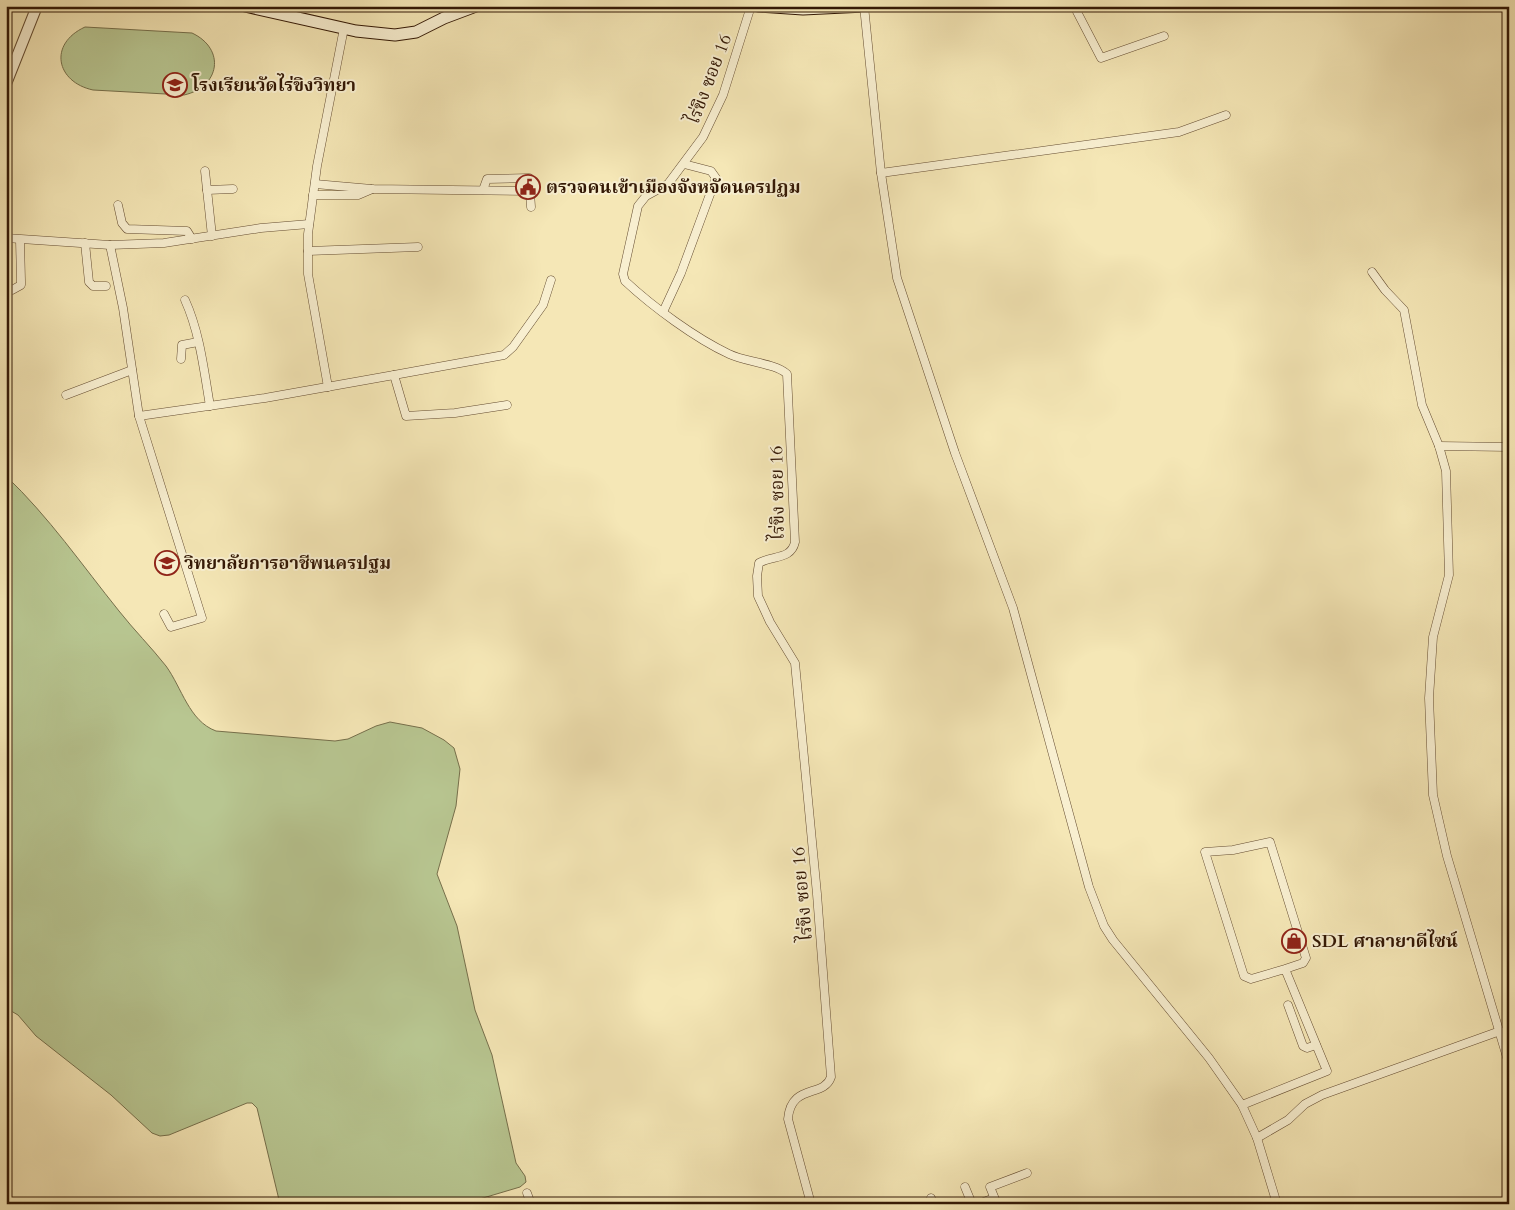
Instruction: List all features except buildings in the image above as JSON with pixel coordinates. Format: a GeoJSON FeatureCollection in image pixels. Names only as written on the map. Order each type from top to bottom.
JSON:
{"type":"FeatureCollection","features":[{"type":"Feature","properties":{"kind":"main road"},"geometry":{"type":"LineString","coordinates":[[245,6],[383,35],[407,34],[476,6]]}},
{"type":"Feature","properties":{"kind":"main road"},"geometry":{"type":"LineString","coordinates":[[758,6],[865,6]]}},
{"type":"Feature","properties":{"kind":"street"},"geometry":{"type":"LineString","coordinates":[[6,84],[36,6]]}},
{"type":"Feature","properties":{"kind":"street","name":"ไร่ขิง ซอย 16"},"geometry":{"type":"LineString","coordinates":[[751,6],[723,95],[703,136],[668,184],[646,196],[638,206],[623,274],[625,281],[663,312],[730,355],[783,370],[788,378],[794,545],[788,554],[760,563],[757,582],[762,606],[795,662],[817,894],[831,1077],[826,1084],[797,1098],[789,1106],[788,1119],[811,1204]]}},
{"type":"Feature","properties":{"kind":"street"},"geometry":{"type":"LineString","coordinates":[[865,6],[881,173],[894,264],[900,290],[955,453],[1013,608],[1076,845],[1095,906],[1104,926],[1122,954],[1209,1058],[1242,1105],[1257,1138],[1277,1204]]}},
{"type":"Feature","properties":{"kind":"street"},"geometry":{"type":"LineString","coordinates":[[1074,6],[1101,58],[1164,36]]}},
{"type":"Feature","properties":{"kind":"street"},"geometry":{"type":"LineString","coordinates":[[328,387],[308,274],[309,224],[344,28]]}},
{"type":"Feature","properties":{"kind":"street"},"geometry":{"type":"LineString","coordinates":[[881,173],[1179,132],[1226,115]]}},
{"type":"Feature","properties":{"kind":"street"},"geometry":{"type":"LineString","coordinates":[[663,312],[681,273],[716,178],[712,171],[684,164]]}},
{"type":"Feature","properties":{"kind":"street"},"geometry":{"type":"LineString","coordinates":[[205,171],[212,236]]}},
{"type":"Feature","properties":{"kind":"street"},"geometry":{"type":"LineString","coordinates":[[483,190],[487,179],[529,178],[531,207]]}},
{"type":"Feature","properties":{"kind":"street"},"geometry":{"type":"LineString","coordinates":[[315,184],[372,189],[531,190]]}},
{"type":"Feature","properties":{"kind":"street"},"geometry":{"type":"LineString","coordinates":[[207,190],[233,189]]}},
{"type":"Feature","properties":{"kind":"street"},"geometry":{"type":"LineString","coordinates":[[313,195],[358,195],[372,189]]}},
{"type":"Feature","properties":{"kind":"street"},"geometry":{"type":"LineString","coordinates":[[118,205],[122,223],[127,228],[187,231],[192,239]]}},
{"type":"Feature","properties":{"kind":"street"},"geometry":{"type":"LineString","coordinates":[[6,238],[110,245],[164,243],[261,228],[309,224]]}},
{"type":"Feature","properties":{"kind":"street"},"geometry":{"type":"LineString","coordinates":[[12,290],[19,287],[22,282],[20,240]]}},
{"type":"Feature","properties":{"kind":"street"},"geometry":{"type":"LineString","coordinates":[[85,244],[89,282],[93,286],[106,286]]}},
{"type":"Feature","properties":{"kind":"street"},"geometry":{"type":"LineString","coordinates":[[110,245],[139,416],[170,521],[202,615],[200,620],[173,628],[164,614]]}},
{"type":"Feature","properties":{"kind":"street"},"geometry":{"type":"LineString","coordinates":[[308,251],[418,247]]}},
{"type":"Feature","properties":{"kind":"street"},"geometry":{"type":"LineString","coordinates":[[1372,272],[1385,290],[1404,310],[1422,406],[1439,446],[1448,484],[1449,554],[1447,588],[1437,622],[1433,646],[1429,698],[1433,795],[1447,856],[1509,1064]]}},
{"type":"Feature","properties":{"kind":"street"},"geometry":{"type":"LineString","coordinates":[[139,416],[328,387],[504,355],[513,347],[543,305],[551,280]]}},
{"type":"Feature","properties":{"kind":"street"},"geometry":{"type":"LineString","coordinates":[[185,300],[191,314],[198,342],[210,406]]}},
{"type":"Feature","properties":{"kind":"street"},"geometry":{"type":"LineString","coordinates":[[181,360],[182,345],[198,342]]}},
{"type":"Feature","properties":{"kind":"street"},"geometry":{"type":"LineString","coordinates":[[66,395],[132,370]]}},
{"type":"Feature","properties":{"kind":"street"},"geometry":{"type":"LineString","coordinates":[[394,375],[406,416],[454,413],[507,405]]}},
{"type":"Feature","properties":{"kind":"street"},"geometry":{"type":"LineString","coordinates":[[1439,446],[1509,447]]}},
{"type":"Feature","properties":{"kind":"street"},"geometry":{"type":"LineString","coordinates":[[1270,842],[1306,958],[1303,964],[1285,970],[1251,980],[1244,976],[1205,853],[1233,850],[1270,842]]}},
{"type":"Feature","properties":{"kind":"street"},"geometry":{"type":"LineString","coordinates":[[1242,1105],[1326,1071],[1285,970]]}},
{"type":"Feature","properties":{"kind":"street"},"geometry":{"type":"LineString","coordinates":[[1288,1005],[1305,1047],[1316,1045]]}},
{"type":"Feature","properties":{"kind":"street"},"geometry":{"type":"LineString","coordinates":[[1296,1026],[1306,1021]]}},
{"type":"Feature","properties":{"kind":"street"},"geometry":{"type":"LineString","coordinates":[[1257,1138],[1288,1120],[1305,1104],[1322,1095],[1500,1031]]}},
{"type":"Feature","properties":{"kind":"street"},"geometry":{"type":"LineString","coordinates":[[979,1204],[996,1201],[990,1187],[1027,1173]]}},
{"type":"Feature","properties":{"kind":"street"},"geometry":{"type":"LineString","coordinates":[[965,1187],[972,1204]]}},
{"type":"Feature","properties":{"kind":"street"},"geometry":{"type":"LineString","coordinates":[[527,1193],[531,1204]]}},
{"type":"Feature","properties":{"kind":"green space"},"geometry":{"type":"Polygon","coordinates":[[[85,27],[192,33],[203,40],[210,48],[214,58],[211,76],[196,91],[184,95],[93,90],[81,86],[64,71],[61,62],[65,43],[73,34],[85,27]]]}},
{"type":"Feature","properties":{"kind":"green space"},"geometry":{"type":"Polygon","coordinates":[[[6,476],[37,508],[166,666],[193,712],[207,726],[216,731],[335,741],[348,739],[376,726],[390,722],[422,728],[454,748],[460,769],[456,806],[437,874],[457,926],[475,1010],[492,1055],[516,1163],[525,1176],[526,1182],[520,1187],[463,1204],[280,1204],[257,1108],[252,1103],[247,1103],[169,1135],[160,1136],[152,1133],[111,1095],[36,1036],[18,1015],[6,1008],[6,476]]]}},
{"type":"Feature","properties":{"kind":"place","name":"โรงเรียนวัดไร่ขิงวิทยา"},"geometry":{"type":"Point","coordinates":[175,85]}},
{"type":"Feature","properties":{"kind":"place","name":"ตรวจคนเข้าเมืองจังหจัดนครปฏม"},"geometry":{"type":"Point","coordinates":[528,187]}},
{"type":"Feature","properties":{"kind":"place","name":"วิทยาลัยการอาชีพนครปฐม"},"geometry":{"type":"Point","coordinates":[167,563]}},
{"type":"Feature","properties":{"kind":"place","name":"SDL ศาลายาดีไซน์"},"geometry":{"type":"Point","coordinates":[1294,941]}}]}
